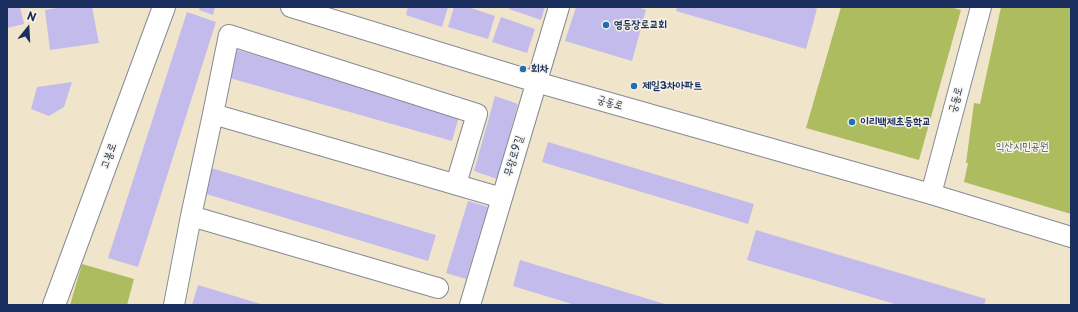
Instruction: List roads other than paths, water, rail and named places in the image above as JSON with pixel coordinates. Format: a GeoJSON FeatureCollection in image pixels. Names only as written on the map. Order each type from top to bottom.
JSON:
{"type":"FeatureCollection","features":[{"type":"Feature","properties":{"kind":"street","name":"고봉로"},"geometry":{"type":"LineString","coordinates":[[54,305],[164,7]]}},
{"type":"Feature","properties":{"kind":"street","name":"궁동로"},"geometry":{"type":"LineString","coordinates":[[290,7],[536,82],[932,194],[1071,237]]}},
{"type":"Feature","properties":{"kind":"street","name":"무왕로9길"},"geometry":{"type":"LineString","coordinates":[[470,305],[559,7]]}},
{"type":"Feature","properties":{"kind":"street","name":"궁동로"},"geometry":{"type":"LineString","coordinates":[[932,194],[981,7]]}},
{"type":"Feature","properties":{"kind":"street"},"geometry":{"type":"LineString","coordinates":[[174,305],[229,36],[477,114],[456,184]]}},
{"type":"Feature","properties":{"kind":"street"},"geometry":{"type":"LineString","coordinates":[[213,114],[502,198]]}},
{"type":"Feature","properties":{"kind":"street"},"geometry":{"type":"LineString","coordinates":[[191,216],[438,288]]}},
{"type":"Feature","properties":{"kind":"place","name":"영등장로교회"},"geometry":{"type":"Point","coordinates":[606,25]}},
{"type":"Feature","properties":{"kind":"place","name":"회차"},"geometry":{"type":"Point","coordinates":[523,69]}},
{"type":"Feature","properties":{"kind":"place","name":"제일3차아파트"},"geometry":{"type":"Point","coordinates":[634,86]}},
{"type":"Feature","properties":{"kind":"place","name":"이리백제초등학교"},"geometry":{"type":"Point","coordinates":[852,122]}},
{"type":"Feature","properties":{"kind":"park label","name":"익산시민공원"},"geometry":{"type":"Point","coordinates":[1022,147]}}]}
